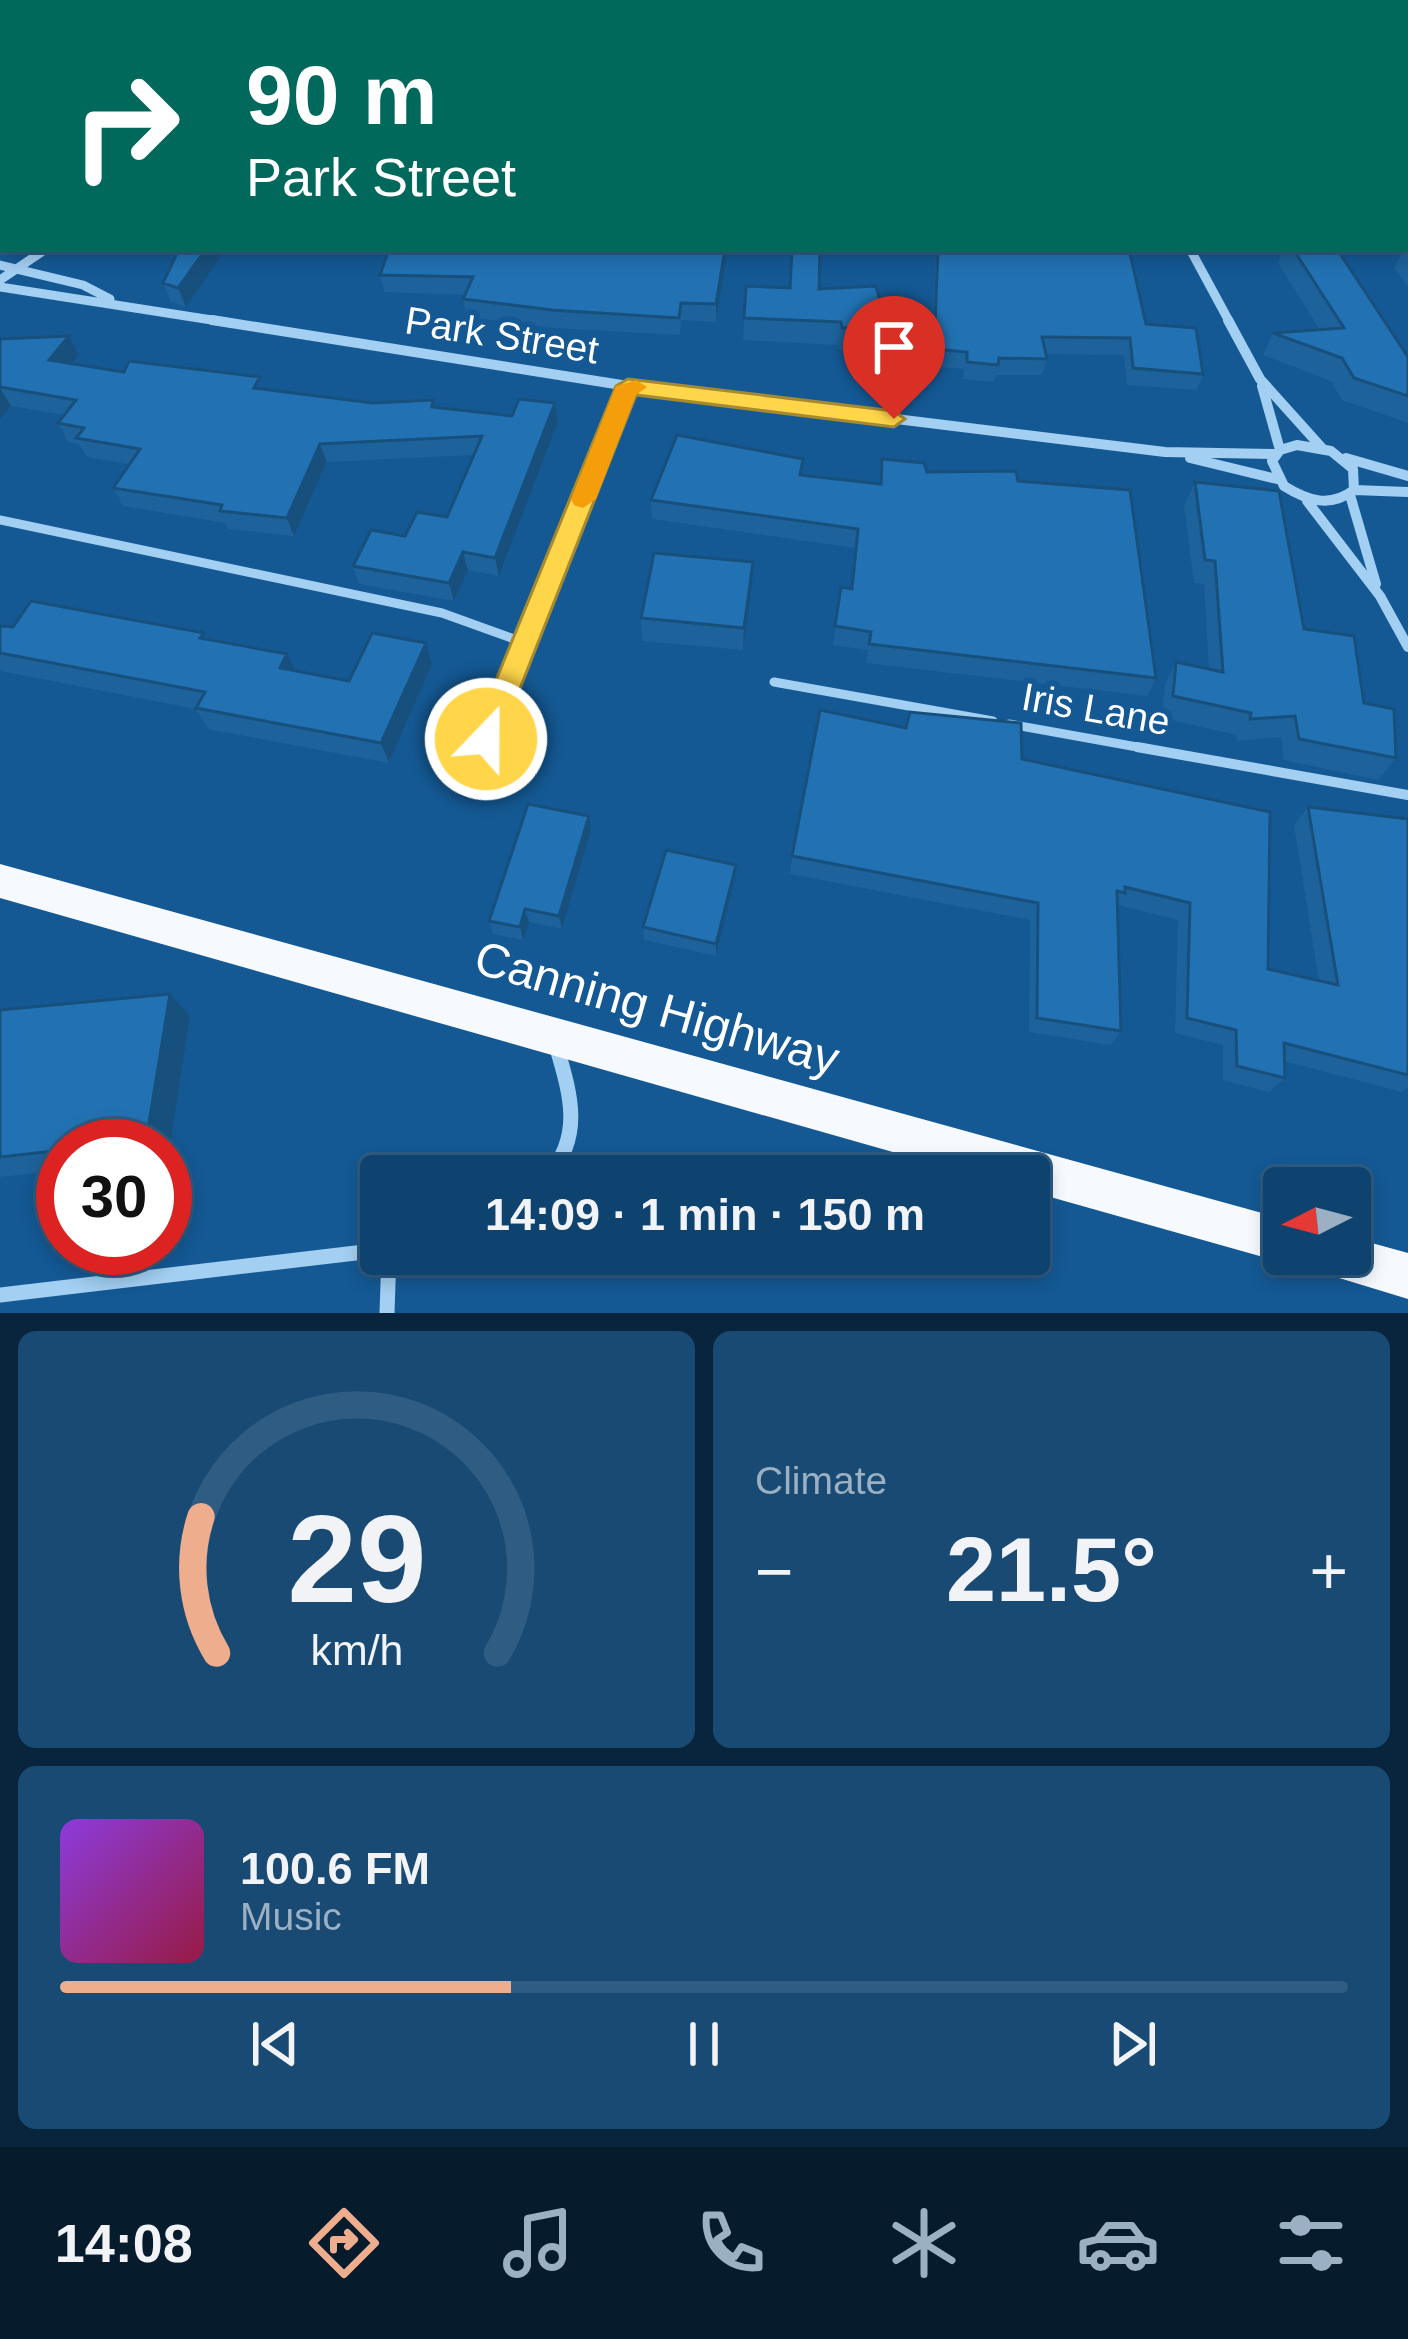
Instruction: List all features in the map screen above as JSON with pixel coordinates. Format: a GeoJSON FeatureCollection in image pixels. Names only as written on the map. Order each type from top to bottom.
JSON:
{"type":"FeatureCollection","features":[{"type":"Feature","properties":{"kind":"highway","name":"Canning Highway"},"geometry":{"type":"LineString","coordinates":[[0,881],[1263,1235]]}},
{"type":"Feature","properties":{"kind":"highway"},"geometry":{"type":"LineString","coordinates":[[1371,1266],[1408,1276]]}},
{"type":"Feature","properties":{"kind":"street"},"geometry":{"type":"LineString","coordinates":[[0,283],[42,252]]}},
{"type":"Feature","properties":{"kind":"street"},"geometry":{"type":"LineString","coordinates":[[1192,252],[1260,379],[1322,448]]}},
{"type":"Feature","properties":{"kind":"street","name":"Park Street"},"geometry":{"type":"LineString","coordinates":[[0,265],[83,285],[117,302]]}},
{"type":"Feature","properties":{"kind":"street","name":"Park Street"},"geometry":{"type":"LineString","coordinates":[[0,283],[628,386],[1165,452],[1277,479]]}},
{"type":"Feature","properties":{"kind":"street"},"geometry":{"type":"LineString","coordinates":[[1260,379],[1278,452],[1277,479],[1332,528],[1380,596],[1408,647]]}},
{"type":"Feature","properties":{"kind":"street"},"geometry":{"type":"LineString","coordinates":[[486,739],[628,386]]}},
{"type":"Feature","properties":{"kind":"street"},"geometry":{"type":"LineString","coordinates":[[1278,452],[1298,445],[1322,448],[1408,476]]}},
{"type":"Feature","properties":{"kind":"street","name":"Park Street"},"geometry":{"type":"LineString","coordinates":[[1165,452],[1278,452]]}},
{"type":"Feature","properties":{"kind":"street"},"geometry":{"type":"LineString","coordinates":[[1340,456],[1353,469],[1352,493],[1380,596]]}},
{"type":"Feature","properties":{"kind":"street"},"geometry":{"type":"LineString","coordinates":[[1303,498],[1330,502],[1352,493],[1408,492]]}},
{"type":"Feature","properties":{"kind":"street"},"geometry":{"type":"LineString","coordinates":[[553,1034],[575,1132],[568,1155]]}},
{"type":"Feature","properties":{"kind":"street"},"geometry":{"type":"LineString","coordinates":[[0,1295],[360,1255]]}},
{"type":"Feature","properties":{"kind":"street"},"geometry":{"type":"LineString","coordinates":[[386,1275],[387,1313]]}},
{"type":"Feature","properties":{"kind":"lane"},"geometry":{"type":"LineString","coordinates":[[0,520],[442,613],[525,643]]}},
{"type":"Feature","properties":{"kind":"lane","name":"Iris Lane"},"geometry":{"type":"LineString","coordinates":[[774,682],[1408,795]]}},
{"type":"Feature","properties":{"kind":"building"},"geometry":{"type":"Polygon","coordinates":[[[178,252],[204,252],[178,288],[163,283],[178,252]]]}},
{"type":"Feature","properties":{"kind":"building"},"geometry":{"type":"Polygon","coordinates":[[[388,252],[725,252],[716,304],[681,303],[679,318],[463,299],[473,277],[380,275],[388,252]]]}},
{"type":"Feature","properties":{"kind":"building"},"geometry":{"type":"Polygon","coordinates":[[[792,252],[820,252],[819,289],[876,286],[887,326],[842,328],[841,322],[744,318],[746,286],[790,288],[792,252]]]}},
{"type":"Feature","properties":{"kind":"building"},"geometry":{"type":"Polygon","coordinates":[[[938,252],[1130,252],[1146,324],[1196,328],[1203,374],[1133,368],[1130,338],[1042,337],[1047,359],[999,358],[998,365],[967,362],[967,352],[934,349],[938,252]]]}},
{"type":"Feature","properties":{"kind":"building"},"geometry":{"type":"Polygon","coordinates":[[[1295,252],[1339,252],[1408,357],[1408,396],[1354,378],[1342,358],[1273,333],[1344,328],[1295,252]]]}},
{"type":"Feature","properties":{"kind":"building"},"geometry":{"type":"Polygon","coordinates":[[[69,336],[49,360],[124,372],[129,361],[260,377],[254,388],[372,403],[433,400],[432,407],[512,416],[519,399],[555,403],[495,558],[463,552],[449,583],[353,566],[371,530],[405,536],[417,512],[447,517],[482,436],[320,444],[287,518],[220,511],[222,505],[113,488],[140,449],[76,438],[84,428],[58,423],[76,400],[0,387],[0,339],[69,336]]]}},
{"type":"Feature","properties":{"kind":"building"},"geometry":{"type":"Polygon","coordinates":[[[677,435],[803,459],[800,475],[881,484],[882,459],[924,463],[927,472],[1016,471],[1018,481],[1130,490],[1156,678],[869,644],[871,632],[835,626],[841,587],[852,589],[858,529],[651,500],[677,435]]]}},
{"type":"Feature","properties":{"kind":"building"},"geometry":{"type":"Polygon","coordinates":[[[1195,482],[1279,491],[1304,629],[1354,636],[1364,703],[1394,709],[1396,758],[1299,739],[1295,716],[1250,719],[1251,713],[1173,696],[1176,662],[1223,672],[1215,561],[1205,560],[1195,482]]]}},
{"type":"Feature","properties":{"kind":"building"},"geometry":{"type":"Polygon","coordinates":[[[654,553],[753,562],[744,628],[641,618],[654,553]]]}},
{"type":"Feature","properties":{"kind":"building"},"geometry":{"type":"Polygon","coordinates":[[[31,601],[204,633],[200,638],[287,654],[280,668],[349,681],[372,633],[426,643],[381,743],[196,708],[205,692],[0,653],[0,626],[13,627],[31,601]]]}},
{"type":"Feature","properties":{"kind":"building"},"geometry":{"type":"Polygon","coordinates":[[[820,710],[906,728],[910,712],[1021,723],[1022,759],[1270,812],[1268,969],[1338,985],[1308,807],[1408,819],[1408,1075],[1284,1043],[1285,1078],[1237,1066],[1236,1030],[1187,1018],[1190,903],[1125,887],[1125,893],[1117,891],[1121,1031],[1037,1018],[1038,903],[792,856],[820,710]]]}},
{"type":"Feature","properties":{"kind":"building"},"geometry":{"type":"Polygon","coordinates":[[[528,804],[589,816],[559,916],[525,909],[520,927],[489,921],[528,804]]]}},
{"type":"Feature","properties":{"kind":"building"},"geometry":{"type":"Polygon","coordinates":[[[666,850],[736,865],[716,944],[643,927],[666,850]]]}},
{"type":"Feature","properties":{"kind":"building"},"geometry":{"type":"Polygon","coordinates":[[[170,994],[150,1119],[36,1119],[36,1153],[0,1157],[0,1010],[170,994]]]}},
{"type":"Feature","properties":{"kind":"slow traffic"},"geometry":{"type":"LineString","coordinates":[[583,499],[628,386],[636,387]]}},
{"type":"Feature","properties":{"kind":"route"},"geometry":{"type":"LineString","coordinates":[[486,739],[628,386],[894,419]]}}]}
